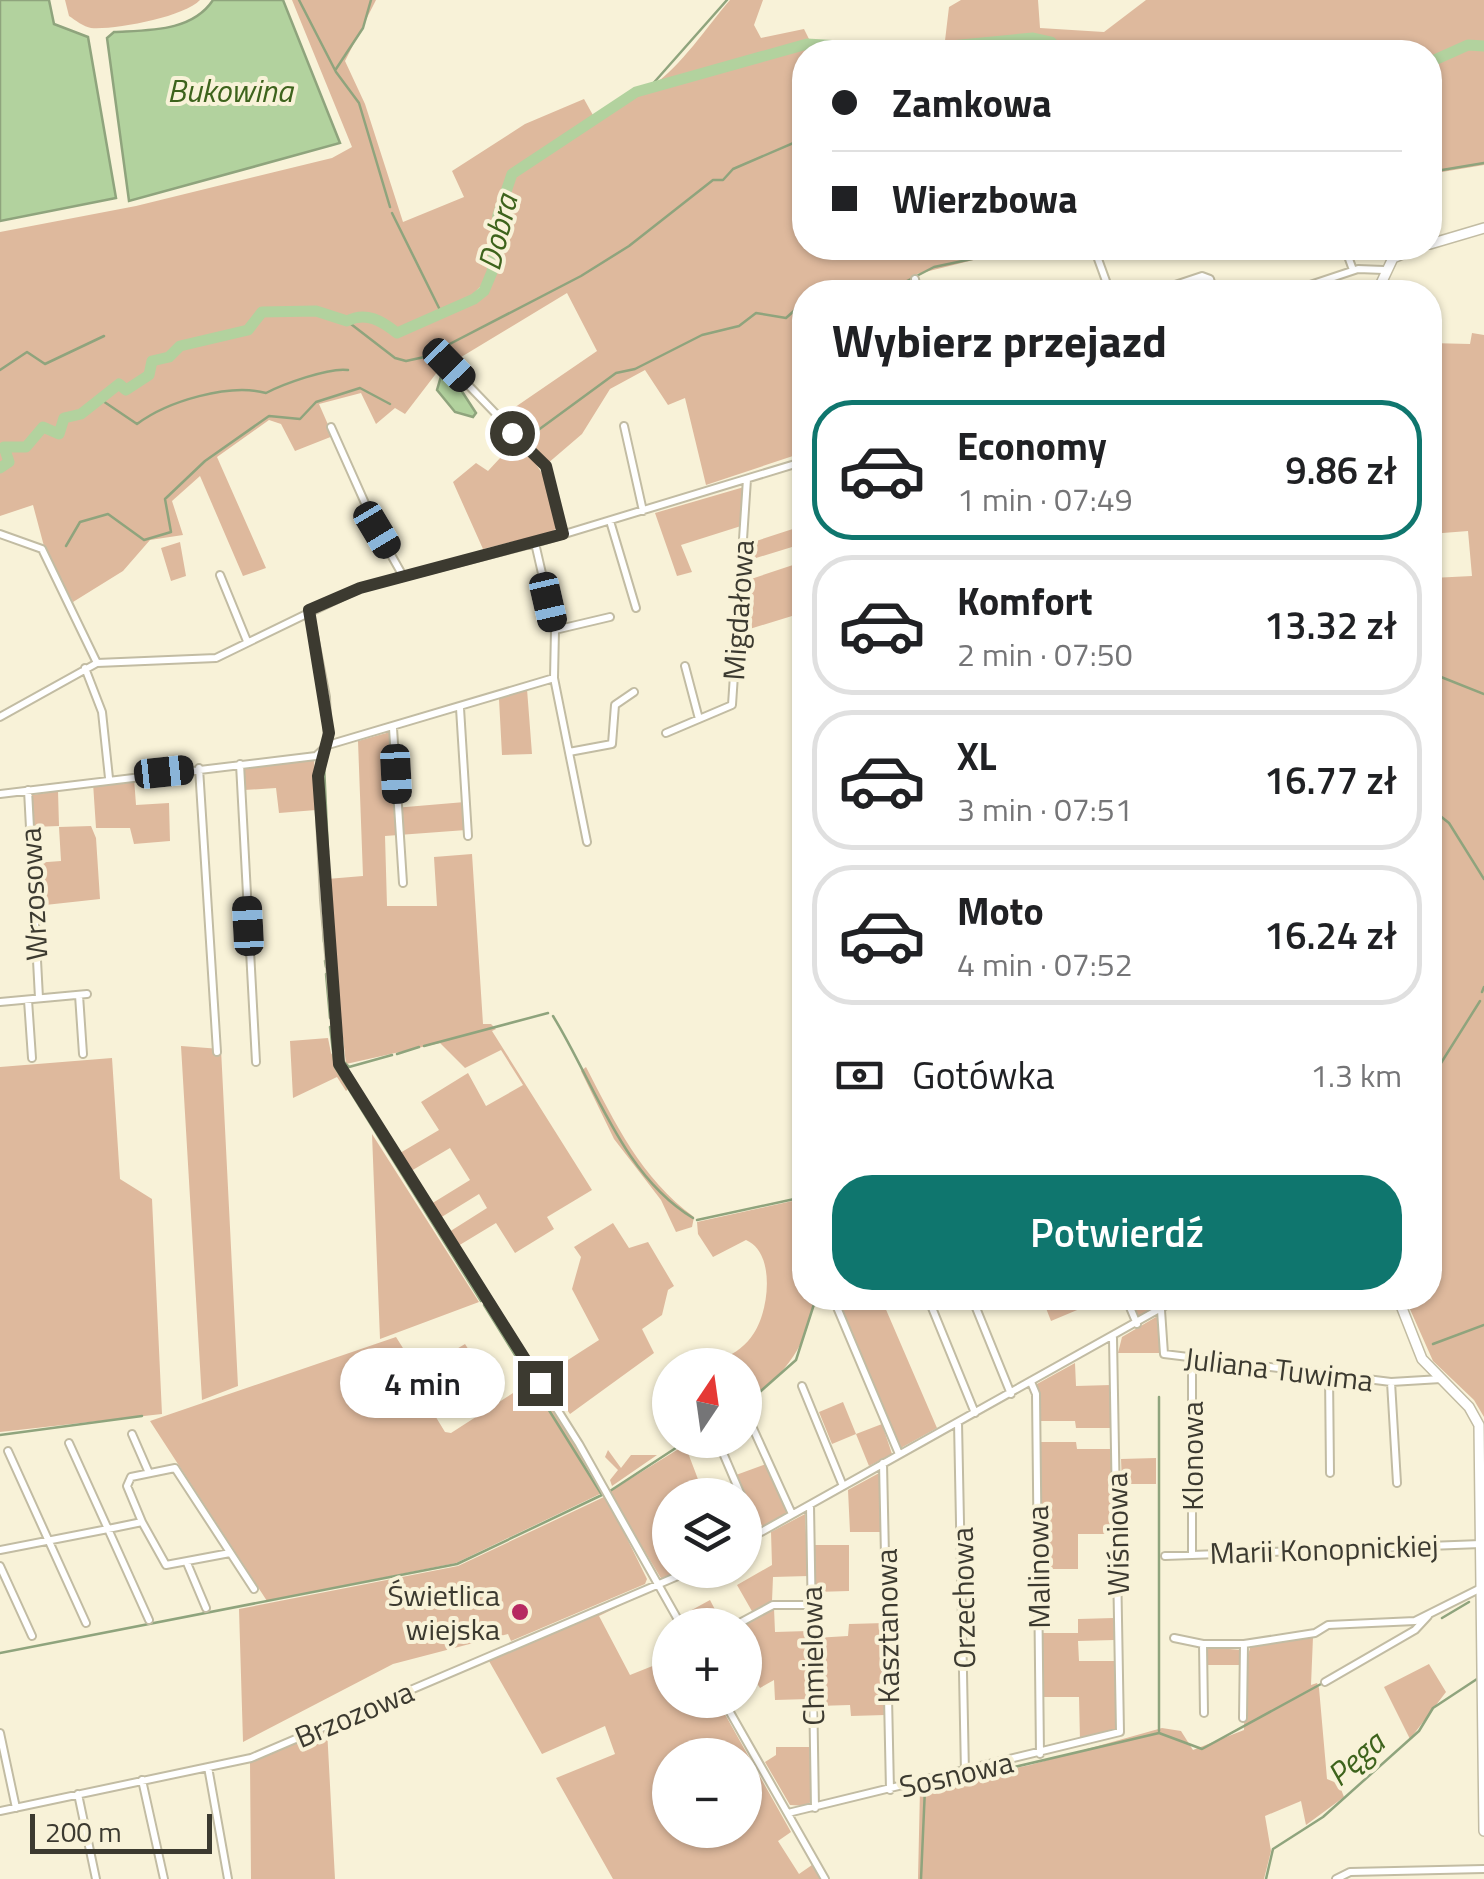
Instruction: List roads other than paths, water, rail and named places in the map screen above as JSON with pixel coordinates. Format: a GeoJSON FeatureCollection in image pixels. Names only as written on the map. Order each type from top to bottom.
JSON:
{"type":"FeatureCollection","features":[{"type":"Feature","properties":{"kind":"street"},"geometry":{"type":"LineString","coordinates":[[1442,240],[1484,228]]}},
{"type":"Feature","properties":{"kind":"street"},"geometry":{"type":"LineString","coordinates":[[1349,260],[1353,270]]}},
{"type":"Feature","properties":{"kind":"street"},"geometry":{"type":"LineString","coordinates":[[1380,280],[1392,260]]}},
{"type":"Feature","properties":{"kind":"street"},"geometry":{"type":"LineString","coordinates":[[1324,280],[1353,270],[1384,270]]}},
{"type":"Feature","properties":{"kind":"street"},"geometry":{"type":"LineString","coordinates":[[449,365],[546,466],[563,534]]}},
{"type":"Feature","properties":{"kind":"street"},"geometry":{"type":"LineString","coordinates":[[624,426],[642,512]]}},
{"type":"Feature","properties":{"kind":"street"},"geometry":{"type":"LineString","coordinates":[[331,427],[377,530],[404,576]]}},
{"type":"Feature","properties":{"kind":"street"},"geometry":{"type":"LineString","coordinates":[[1,715],[97,663],[207,660],[309,610],[404,576],[535,543],[792,466]]}},
{"type":"Feature","properties":{"kind":"street","name":"Migdałowa"},"geometry":{"type":"LineString","coordinates":[[666,733],[732,705],[745,479]]}},
{"type":"Feature","properties":{"kind":"street"},"geometry":{"type":"LineString","coordinates":[[610,521],[636,608]]}},
{"type":"Feature","properties":{"kind":"street"},"geometry":{"type":"LineString","coordinates":[[0,534],[42,550],[97,663]]}},
{"type":"Feature","properties":{"kind":"street"},"geometry":{"type":"LineString","coordinates":[[535,543],[555,630],[554,678],[587,842]]}},
{"type":"Feature","properties":{"kind":"street"},"geometry":{"type":"LineString","coordinates":[[220,575],[248,641]]}},
{"type":"Feature","properties":{"kind":"street"},"geometry":{"type":"LineString","coordinates":[[309,610],[326,697],[325,748],[318,776],[324,900],[339,1064],[578,1444],[652,1574]]}},
{"type":"Feature","properties":{"kind":"street"},"geometry":{"type":"LineString","coordinates":[[555,630],[610,616]]}},
{"type":"Feature","properties":{"kind":"street","name":"Migdałowa"},"geometry":{"type":"LineString","coordinates":[[686,666],[700,719]]}},
{"type":"Feature","properties":{"kind":"street"},"geometry":{"type":"LineString","coordinates":[[85,668],[102,712],[109,778]]}},
{"type":"Feature","properties":{"kind":"street"},"geometry":{"type":"LineString","coordinates":[[0,794],[240,764],[325,748],[554,678]]}},
{"type":"Feature","properties":{"kind":"street"},"geometry":{"type":"LineString","coordinates":[[569,752],[612,744],[615,705],[634,692]]}},
{"type":"Feature","properties":{"kind":"street"},"geometry":{"type":"LineString","coordinates":[[460,708],[468,836]]}},
{"type":"Feature","properties":{"kind":"street"},"geometry":{"type":"LineString","coordinates":[[393,728],[403,883]]}},
{"type":"Feature","properties":{"kind":"street"},"geometry":{"type":"LineString","coordinates":[[240,764],[256,1062]]}},
{"type":"Feature","properties":{"kind":"street"},"geometry":{"type":"LineString","coordinates":[[199,768],[217,1052]]}},
{"type":"Feature","properties":{"kind":"street","name":"Wrzosowa"},"geometry":{"type":"LineString","coordinates":[[28,790],[39,998]]}},
{"type":"Feature","properties":{"kind":"street"},"geometry":{"type":"LineString","coordinates":[[0,1002],[83,994],[83,1054]]}},
{"type":"Feature","properties":{"kind":"street"},"geometry":{"type":"LineString","coordinates":[[28,1000],[32,1058]]}},
{"type":"Feature","properties":{"kind":"street"},"geometry":{"type":"LineString","coordinates":[[838,1310],[898,1454]]}},
{"type":"Feature","properties":{"kind":"street"},"geometry":{"type":"LineString","coordinates":[[933,1310],[976,1413]]}},
{"type":"Feature","properties":{"kind":"street"},"geometry":{"type":"LineString","coordinates":[[977,1310],[1011,1394]]}},
{"type":"Feature","properties":{"kind":"street"},"geometry":{"type":"LineString","coordinates":[[1131,1310],[1137,1324]]}},
{"type":"Feature","properties":{"kind":"street"},"geometry":{"type":"LineString","coordinates":[[762,1532],[1158,1310]]}},
{"type":"Feature","properties":{"kind":"street","name":"Juliana Tuwima"},"geometry":{"type":"LineString","coordinates":[[1161,1310],[1164,1354],[1391,1382],[1440,1379]]}},
{"type":"Feature","properties":{"kind":"street"},"geometry":{"type":"LineString","coordinates":[[1402,1310],[1416,1348],[1469,1407],[1478,1425],[1484,1831]]}},
{"type":"Feature","properties":{"kind":"street","name":"Wiśniowa"},"geometry":{"type":"LineString","coordinates":[[1112,1338],[1120,1730]]}},
{"type":"Feature","properties":{"kind":"street","name":"Klonowa"},"geometry":{"type":"LineString","coordinates":[[1192,1358],[1192,1554]]}},
{"type":"Feature","properties":{"kind":"street"},"geometry":{"type":"LineString","coordinates":[[1329,1374],[1330,1473]]}},
{"type":"Feature","properties":{"kind":"street","name":"Malinowa"},"geometry":{"type":"LineString","coordinates":[[1032,1382],[1036,1394],[1040,1754]]}},
{"type":"Feature","properties":{"kind":"street"},"geometry":{"type":"LineString","coordinates":[[1391,1382],[1397,1484]]}},
{"type":"Feature","properties":{"kind":"street"},"geometry":{"type":"LineString","coordinates":[[802,1386],[844,1486]]}},
{"type":"Feature","properties":{"kind":"street","name":"Orzechowa"},"geometry":{"type":"LineString","coordinates":[[958,1422],[965,1774]]}},
{"type":"Feature","properties":{"kind":"street"},"geometry":{"type":"LineString","coordinates":[[132,1434],[149,1472]]}},
{"type":"Feature","properties":{"kind":"street"},"geometry":{"type":"LineString","coordinates":[[69,1443],[149,1620]]}},
{"type":"Feature","properties":{"kind":"street"},"geometry":{"type":"LineString","coordinates":[[762,1448],[792,1514]]}},
{"type":"Feature","properties":{"kind":"street"},"geometry":{"type":"LineString","coordinates":[[8,1450],[86,1623]]}},
{"type":"Feature","properties":{"kind":"street","name":"Kasztanowa"},"geometry":{"type":"LineString","coordinates":[[882,1463],[890,1790]]}},
{"type":"Feature","properties":{"kind":"street"},"geometry":{"type":"LineString","coordinates":[[230,1553],[187,1563],[162,1562],[127,1482],[149,1472],[175,1468],[254,1589]]}},
{"type":"Feature","properties":{"kind":"street","name":"Chmielowa"},"geometry":{"type":"LineString","coordinates":[[810,1505],[814,1808]]}},
{"type":"Feature","properties":{"kind":"street"},"geometry":{"type":"LineString","coordinates":[[0,1550],[142,1522]]}},
{"type":"Feature","properties":{"kind":"street","name":"Marii Konopnickiej"},"geometry":{"type":"LineString","coordinates":[[1164,1556],[1482,1544]]}},
{"type":"Feature","properties":{"kind":"street"},"geometry":{"type":"LineString","coordinates":[[187,1563],[206,1608]]}},
{"type":"Feature","properties":{"kind":"street"},"geometry":{"type":"LineString","coordinates":[[0,1566],[32,1636]]}},
{"type":"Feature","properties":{"kind":"street","name":"Brzozowa"},"geometry":{"type":"LineString","coordinates":[[0,1811],[252,1758],[654,1588]]}},
{"type":"Feature","properties":{"kind":"street"},"geometry":{"type":"LineString","coordinates":[[1174,1638],[1204,1644],[1244,1644],[1315,1633],[1328,1625],[1416,1622],[1482,1588]]}},
{"type":"Feature","properties":{"kind":"street"},"geometry":{"type":"LineString","coordinates":[[762,1611],[772,1605],[811,1605]]}},
{"type":"Feature","properties":{"kind":"street"},"geometry":{"type":"LineString","coordinates":[[1325,1682],[1415,1630],[1428,1615]]}},
{"type":"Feature","properties":{"kind":"street"},"geometry":{"type":"LineString","coordinates":[[1204,1644],[1204,1713]]}},
{"type":"Feature","properties":{"kind":"street"},"geometry":{"type":"LineString","coordinates":[[1242,1718],[1244,1644]]}},
{"type":"Feature","properties":{"kind":"street"},"geometry":{"type":"LineString","coordinates":[[734,1718],[826,1879]]}},
{"type":"Feature","properties":{"kind":"street","name":"Sosnowa"},"geometry":{"type":"LineString","coordinates":[[788,1813],[1117,1736],[1120,1730]]}},
{"type":"Feature","properties":{"kind":"street"},"geometry":{"type":"LineString","coordinates":[[0,1734],[16,1808]]}},
{"type":"Feature","properties":{"kind":"street"},"geometry":{"type":"LineString","coordinates":[[208,1767],[228,1879]]}},
{"type":"Feature","properties":{"kind":"street"},"geometry":{"type":"LineString","coordinates":[[142,1780],[164,1879]]}},
{"type":"Feature","properties":{"kind":"street"},"geometry":{"type":"LineString","coordinates":[[78,1794],[96,1879]]}},
{"type":"Feature","properties":{"kind":"street"},"geometry":{"type":"LineString","coordinates":[[1336,1879],[1350,1872],[1484,1869]]}},
{"type":"Feature","properties":{"kind":"water","name":"Bukowina"},"geometry":{"type":"Polygon","coordinates":[[[0,0],[49,0],[54,24],[88,37],[116,198],[0,221],[0,0]]]}},
{"type":"Feature","properties":{"kind":"water","name":"Bukowina"},"geometry":{"type":"Polygon","coordinates":[[[213,0],[283,0],[340,143],[129,201],[107,38],[114,32],[181,24],[213,0]]]}},
{"type":"Feature","properties":{"kind":"water"},"geometry":{"type":"Polygon","coordinates":[[[442,373],[450,373],[476,413],[473,417],[455,412],[437,390],[442,373]]]}},
{"type":"Feature","properties":{"kind":"waterway"},"geometry":{"type":"LineString","coordinates":[[299,0],[336,72],[359,103],[390,207]]}},
{"type":"Feature","properties":{"kind":"waterway"},"geometry":{"type":"LineString","coordinates":[[336,69],[363,28],[371,0]]}},
{"type":"Feature","properties":{"kind":"waterway"},"geometry":{"type":"LineString","coordinates":[[650,87],[727,0]]}},
{"type":"Feature","properties":{"kind":"waterway","name":"Dobra"},"geometry":{"type":"LineString","coordinates":[[1012,40],[1042,40]]}},
{"type":"Feature","properties":{"kind":"waterway","name":"Dobra"},"geometry":{"type":"LineString","coordinates":[[1442,57],[1468,45],[1484,46]]}},
{"type":"Feature","properties":{"kind":"waterway","name":"Dobra"},"geometry":{"type":"LineString","coordinates":[[0,468],[9,462],[4,447],[26,447],[43,427],[59,434],[64,418],[81,414],[119,384],[126,390],[149,375],[152,361],[169,357],[180,346],[248,330],[262,312],[316,311],[347,321],[367,317],[397,333],[474,299],[484,291],[492,272],[498,215],[512,174],[636,92],[792,48]]}},
{"type":"Feature","properties":{"kind":"waterway"},"geometry":{"type":"LineString","coordinates":[[440,349],[581,276],[629,246],[713,180],[723,180],[733,169],[792,144]]}},
{"type":"Feature","properties":{"kind":"waterway"},"geometry":{"type":"LineString","coordinates":[[1442,170],[1484,163]]}},
{"type":"Feature","properties":{"kind":"waterway"},"geometry":{"type":"LineString","coordinates":[[392,213],[442,314]]}},
{"type":"Feature","properties":{"kind":"waterway"},"geometry":{"type":"LineString","coordinates":[[909,280],[934,267],[967,260]]}},
{"type":"Feature","properties":{"kind":"waterway"},"geometry":{"type":"LineString","coordinates":[[526,439],[616,373],[635,369],[702,335],[739,326],[756,313],[786,318],[792,313]]}},
{"type":"Feature","properties":{"kind":"waterway"},"geometry":{"type":"LineString","coordinates":[[347,321],[395,358],[406,361],[429,356]]}},
{"type":"Feature","properties":{"kind":"waterway"},"geometry":{"type":"LineString","coordinates":[[0,370],[27,352],[45,364],[104,336]]}},
{"type":"Feature","properties":{"kind":"waterway"},"geometry":{"type":"LineString","coordinates":[[100,399],[137,424],[165,408],[199,396],[235,390],[266,393],[318,374],[348,370]]}},
{"type":"Feature","properties":{"kind":"waterway"},"geometry":{"type":"LineString","coordinates":[[66,546],[80,522],[108,514],[144,540],[171,532],[165,499],[205,461],[269,416],[300,419],[316,402],[360,388],[390,404]]}},
{"type":"Feature","properties":{"kind":"waterway"},"geometry":{"type":"LineString","coordinates":[[1442,677],[1484,694]]}},
{"type":"Feature","properties":{"kind":"waterway"},"geometry":{"type":"LineString","coordinates":[[328,852],[324,764],[329,749]]}},
{"type":"Feature","properties":{"kind":"waterway"},"geometry":{"type":"LineString","coordinates":[[1442,817],[1484,879]]}},
{"type":"Feature","properties":{"kind":"waterway"},"geometry":{"type":"LineString","coordinates":[[329,878],[343,1061],[349,1067],[392,1055]]}},
{"type":"Feature","properties":{"kind":"waterway"},"geometry":{"type":"LineString","coordinates":[[323,923],[324,942]]}},
{"type":"Feature","properties":{"kind":"waterway"},"geometry":{"type":"LineString","coordinates":[[325,961],[326,967]]}},
{"type":"Feature","properties":{"kind":"waterway"},"geometry":{"type":"LineString","coordinates":[[326,974],[330,1018]]}},
{"type":"Feature","properties":{"kind":"waterway"},"geometry":{"type":"LineString","coordinates":[[1482,992],[1484,987]]}},
{"type":"Feature","properties":{"kind":"waterway"},"geometry":{"type":"LineString","coordinates":[[1442,1061],[1480,1001]]}},
{"type":"Feature","properties":{"kind":"waterway"},"geometry":{"type":"LineString","coordinates":[[424,1046],[548,1013]]}},
{"type":"Feature","properties":{"kind":"waterway"},"geometry":{"type":"LineString","coordinates":[[553,1016],[629,1153],[668,1200],[693,1218]]}},
{"type":"Feature","properties":{"kind":"waterway"},"geometry":{"type":"LineString","coordinates":[[330,1027],[335,1067],[481,1301]]}},
{"type":"Feature","properties":{"kind":"waterway"},"geometry":{"type":"LineString","coordinates":[[397,1054],[419,1047]]}},
{"type":"Feature","properties":{"kind":"waterway"},"geometry":{"type":"LineString","coordinates":[[697,1220],[792,1200]]}},
{"type":"Feature","properties":{"kind":"waterway"},"geometry":{"type":"LineString","coordinates":[[484,1305],[533,1384]]}},
{"type":"Feature","properties":{"kind":"waterway"},"geometry":{"type":"LineString","coordinates":[[762,1390],[796,1360],[812,1310]]}},
{"type":"Feature","properties":{"kind":"waterway"},"geometry":{"type":"LineString","coordinates":[[1433,1344],[1484,1325]]}},
{"type":"Feature","properties":{"kind":"waterway"},"geometry":{"type":"LineString","coordinates":[[537,1391],[602,1495]]}},
{"type":"Feature","properties":{"kind":"waterway"},"geometry":{"type":"LineString","coordinates":[[1159,1397],[1159,1731]]}},
{"type":"Feature","properties":{"kind":"waterway"},"geometry":{"type":"LineString","coordinates":[[0,1435],[142,1416]]}},
{"type":"Feature","properties":{"kind":"waterway"},"geometry":{"type":"LineString","coordinates":[[610,1491],[660,1458]]}},
{"type":"Feature","properties":{"kind":"waterway"},"geometry":{"type":"LineString","coordinates":[[0,1653],[457,1564],[604,1494]]}},
{"type":"Feature","properties":{"kind":"waterway"},"geometry":{"type":"LineString","coordinates":[[1442,1618],[1469,1602]]}},
{"type":"Feature","properties":{"kind":"waterway","name":"Pęga"},"geometry":{"type":"LineString","coordinates":[[1266,1879],[1273,1849],[1323,1817],[1419,1731],[1433,1708],[1480,1677]]}},
{"type":"Feature","properties":{"kind":"waterway"},"geometry":{"type":"LineString","coordinates":[[921,1879],[925,1788],[1159,1733],[1202,1749],[1321,1684]]}},
{"type":"Feature","properties":{"kind":"place","name":"Świetlica wiejska"},"geometry":{"type":"Point","coordinates":[520,1612]}}]}
